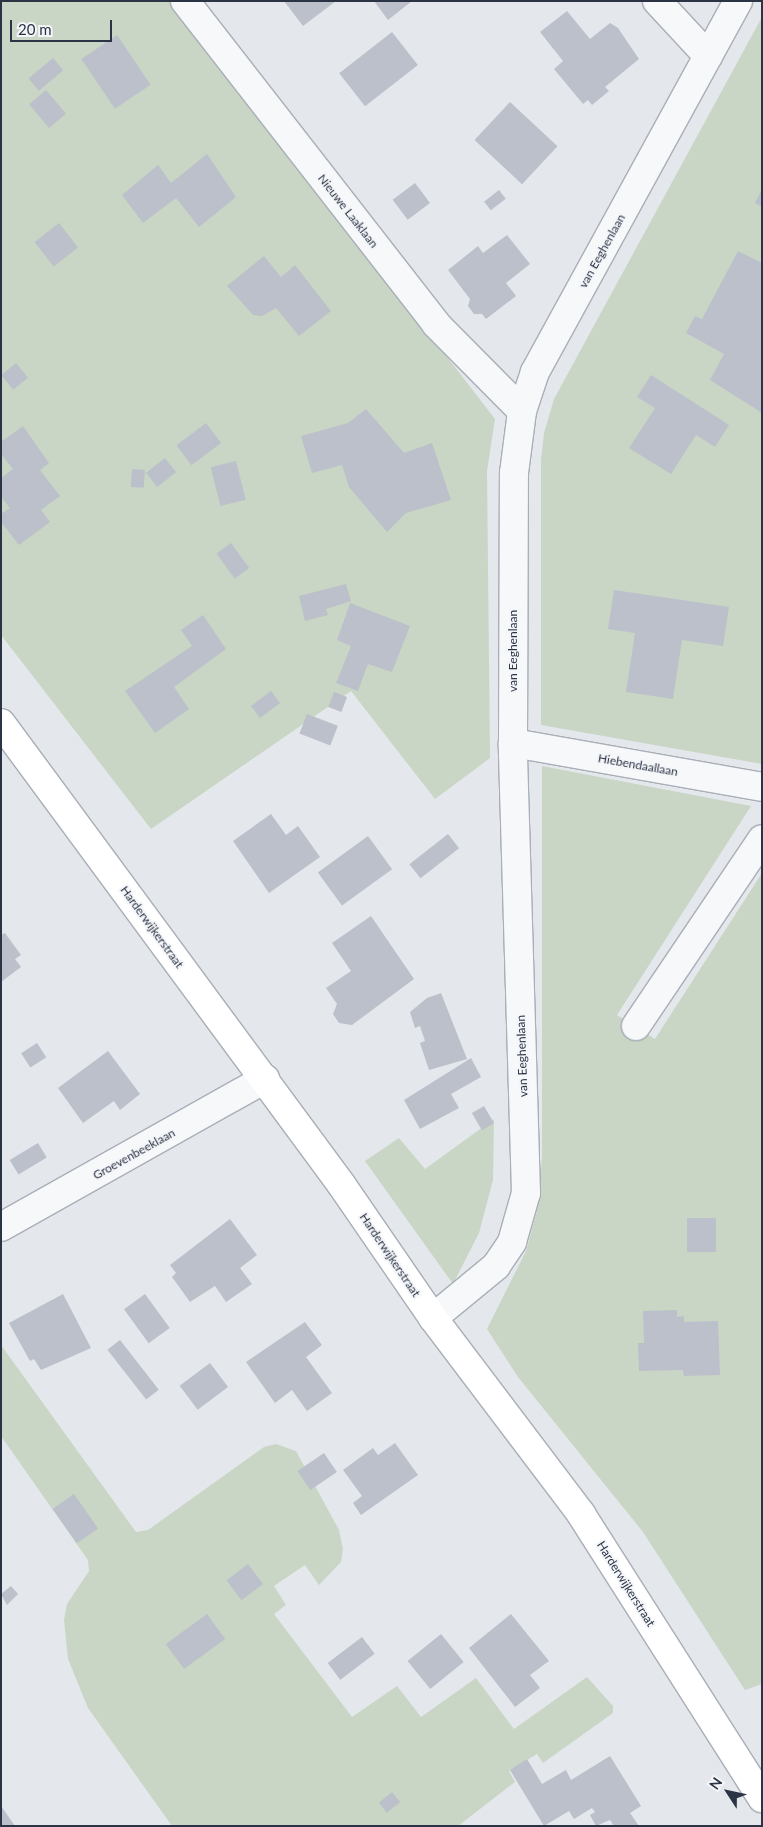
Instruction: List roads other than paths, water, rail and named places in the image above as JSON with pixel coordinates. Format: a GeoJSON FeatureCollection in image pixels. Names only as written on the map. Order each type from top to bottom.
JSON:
{"type":"FeatureCollection","features":[{"type":"Feature","properties":{"kind":"main road","name":"Harderwijkerstraat"},"geometry":{"type":"LineString","coordinates":[[1,723],[265,1079],[433,1318],[581,1514],[762,1798]]}},
{"type":"Feature","properties":{"kind":"street","name":"Nieuwe Laaklaan"},"geometry":{"type":"LineString","coordinates":[[185,1],[436,324],[522,411]]}},
{"type":"Feature","properties":{"kind":"street"},"geometry":{"type":"LineString","coordinates":[[657,1],[708,56]]}},
{"type":"Feature","properties":{"kind":"street","name":"van Eeghenlaan"},"geometry":{"type":"LineString","coordinates":[[433,1318],[496,1266],[512,1242],[526,1193],[513,743],[514,473],[522,411],[535,372],[738,1]]}},
{"type":"Feature","properties":{"kind":"street","name":"Hiebendaallaan"},"geometry":{"type":"LineString","coordinates":[[513,743],[762,787]]}},
{"type":"Feature","properties":{"kind":"street"},"geometry":{"type":"LineString","coordinates":[[636,1026],[762,839]]}},
{"type":"Feature","properties":{"kind":"street","name":"Groevenbeeklaan"},"geometry":{"type":"LineString","coordinates":[[1,1228],[265,1079]]}}]}
